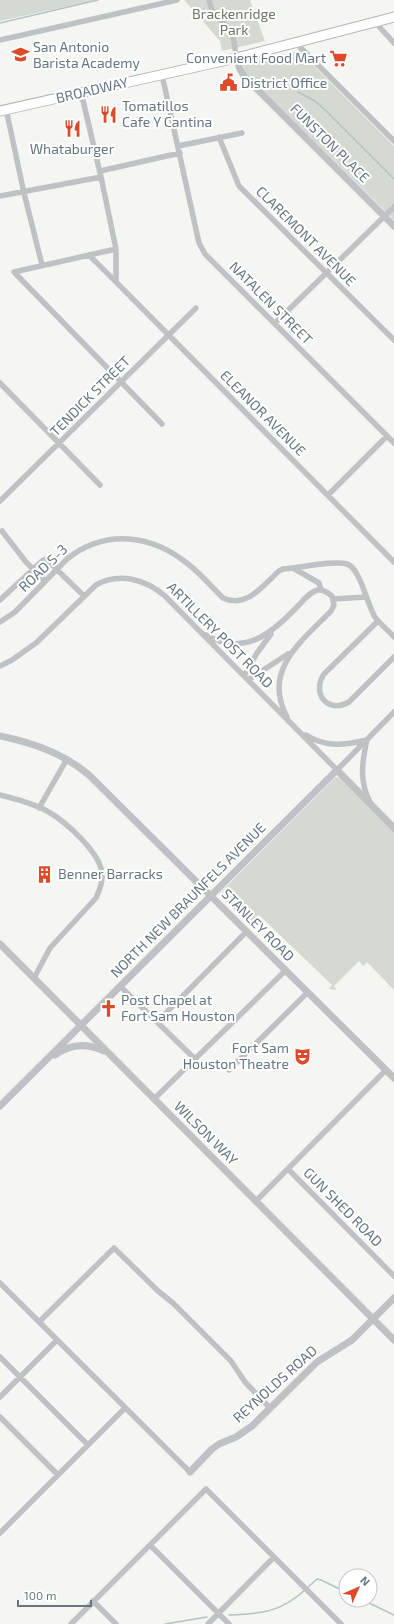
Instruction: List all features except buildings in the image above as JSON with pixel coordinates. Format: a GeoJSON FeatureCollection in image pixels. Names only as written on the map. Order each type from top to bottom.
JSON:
{"type":"FeatureCollection","features":[{"type":"Feature","properties":{"kind":"main road","name":"BROADWAY"},"geometry":{"type":"LineString","coordinates":[[3,110],[236,58],[394,17]]}},
{"type":"Feature","properties":{"kind":"street"},"geometry":{"type":"LineString","coordinates":[[0,40],[177,0]]}},
{"type":"Feature","properties":{"kind":"street"},"geometry":{"type":"LineString","coordinates":[[208,0],[213,14],[229,28],[233,35],[236,58]]}},
{"type":"Feature","properties":{"kind":"street"},"geometry":{"type":"LineString","coordinates":[[375,22],[394,43]]}},
{"type":"Feature","properties":{"kind":"street"},"geometry":{"type":"LineString","coordinates":[[296,43],[394,141]]}},
{"type":"Feature","properties":{"kind":"street","name":"FUNSTON PLACE"},"geometry":{"type":"LineString","coordinates":[[236,58],[244,76],[394,226]]}},
{"type":"Feature","properties":{"kind":"street"},"geometry":{"type":"LineString","coordinates":[[162,75],[178,146],[242,133]]}},
{"type":"Feature","properties":{"kind":"street"},"geometry":{"type":"LineString","coordinates":[[81,92],[101,174],[116,249],[116,282]]}},
{"type":"Feature","properties":{"kind":"street"},"geometry":{"type":"LineString","coordinates":[[3,110],[42,265]]}},
{"type":"Feature","properties":{"kind":"street","name":"CLAREMONT AVENUE"},"geometry":{"type":"LineString","coordinates":[[218,137],[239,186],[394,340]]}},
{"type":"Feature","properties":{"kind":"street","name":"NATALEN STREET"},"geometry":{"type":"LineString","coordinates":[[178,146],[199,243],[205,254],[394,443]]}},
{"type":"Feature","properties":{"kind":"street"},"geometry":{"type":"LineString","coordinates":[[0,196],[17,192],[24,193],[180,154]]}},
{"type":"Feature","properties":{"kind":"street"},"geometry":{"type":"LineString","coordinates":[[275,323],[394,207]]}},
{"type":"Feature","properties":{"kind":"street"},"geometry":{"type":"LineString","coordinates":[[116,249],[14,272],[162,424]]}},
{"type":"Feature","properties":{"kind":"street","name":"ELEANOR AVENUE"},"geometry":{"type":"LineString","coordinates":[[89,255],[394,562]]}},
{"type":"Feature","properties":{"kind":"street","name":"TENDICK STREET"},"geometry":{"type":"LineString","coordinates":[[0,501],[196,308]]}},
{"type":"Feature","properties":{"kind":"street"},"geometry":{"type":"LineString","coordinates":[[0,383],[100,485]]}},
{"type":"Feature","properties":{"kind":"street"},"geometry":{"type":"LineString","coordinates":[[328,495],[387,436]]}},
{"type":"Feature","properties":{"kind":"street"},"geometry":{"type":"LineString","coordinates":[[2,531],[26,562],[45,581]]}},
{"type":"Feature","properties":{"kind":"street","name":"ROAD S-3"},"geometry":{"type":"LineString","coordinates":[[1,619],[15,612],[57,569],[77,552],[92,544],[124,538],[147,542],[171,552],[188,564],[223,598],[230,601],[239,602],[250,597],[279,571],[337,563],[347,564],[358,574],[371,610],[378,621],[394,637]]}},
{"type":"Feature","properties":{"kind":"street"},"geometry":{"type":"LineString","coordinates":[[0,600],[42,560],[46,559],[84,596]]}},
{"type":"Feature","properties":{"kind":"street"},"geometry":{"type":"LineString","coordinates":[[293,568],[319,583],[321,590]]}},
{"type":"Feature","properties":{"kind":"street","name":"ARTILLERY POST ROAD"},"geometry":{"type":"LineString","coordinates":[[0,666],[12,660],[36,643],[96,585],[109,579],[125,578],[139,581],[160,592],[337,770]]}},
{"type":"Feature","properties":{"kind":"street"},"geometry":{"type":"LineString","coordinates":[[317,590],[321,590],[329,594],[333,599],[334,604],[331,611],[292,651],[269,667],[246,678],[264,641],[276,628],[309,595],[317,590]]}},
{"type":"Feature","properties":{"kind":"street"},"geometry":{"type":"LineString","coordinates":[[333,599],[366,597]]}},
{"type":"Feature","properties":{"kind":"street"},"geometry":{"type":"LineString","coordinates":[[378,621],[324,674],[320,681],[319,690],[322,698],[327,703],[334,706],[343,705],[349,702],[394,657]]}},
{"type":"Feature","properties":{"kind":"street"},"geometry":{"type":"LineString","coordinates":[[201,632],[220,641],[233,643],[263,637],[276,628]]}},
{"type":"Feature","properties":{"kind":"street"},"geometry":{"type":"LineString","coordinates":[[292,651],[282,669],[280,693],[284,710],[292,724]]}},
{"type":"Feature","properties":{"kind":"street","name":"NORTH NEW BRAUNFELS AVENUE"},"geometry":{"type":"LineString","coordinates":[[0,1106],[394,712]]}},
{"type":"Feature","properties":{"kind":"street","name":"ARTILLERY POST ROAD"},"geometry":{"type":"LineString","coordinates":[[299,731],[315,740],[332,745],[344,745],[367,740]]}},
{"type":"Feature","properties":{"kind":"street","name":"STANLEY ROAD"},"geometry":{"type":"LineString","coordinates":[[0,736],[36,745],[67,759],[89,775],[394,1078]]}},
{"type":"Feature","properties":{"kind":"street"},"geometry":{"type":"LineString","coordinates":[[367,740],[362,766],[363,780],[366,792],[375,808]]}},
{"type":"Feature","properties":{"kind":"street"},"geometry":{"type":"LineString","coordinates":[[39,808],[67,759]]}},
{"type":"Feature","properties":{"kind":"street"},"geometry":{"type":"LineString","coordinates":[[337,770],[394,828]]}},
{"type":"Feature","properties":{"kind":"street"},"geometry":{"type":"LineString","coordinates":[[0,795],[39,808],[54,816],[90,849],[100,864],[102,880],[96,898],[50,948],[34,978]]}},
{"type":"Feature","properties":{"kind":"street"},"geometry":{"type":"LineString","coordinates":[[157,1022],[247,932]]}},
{"type":"Feature","properties":{"kind":"street","name":"WILSON WAY"},"geometry":{"type":"LineString","coordinates":[[0,944],[394,1340]]}},
{"type":"Feature","properties":{"kind":"street"},"geometry":{"type":"LineString","coordinates":[[154,1099],[286,970]]}},
{"type":"Feature","properties":{"kind":"street"},"geometry":{"type":"LineString","coordinates":[[120,986],[195,1059]]}},
{"type":"Feature","properties":{"kind":"street"},"geometry":{"type":"LineString","coordinates":[[229,1070],[308,992]]}},
{"type":"Feature","properties":{"kind":"street"},"geometry":{"type":"LineString","coordinates":[[39,1067],[58,1053],[70,1047],[88,1046],[97,1048],[109,1054]]}},
{"type":"Feature","properties":{"kind":"street","name":"GUN SHED ROAD"},"geometry":{"type":"LineString","coordinates":[[386,1070],[288,1169],[394,1276]]}},
{"type":"Feature","properties":{"kind":"street"},"geometry":{"type":"LineString","coordinates":[[256,1201],[288,1169]]}},
{"type":"Feature","properties":{"kind":"street"},"geometry":{"type":"LineString","coordinates":[[39,1322],[114,1248],[158,1291],[173,1303],[230,1361],[245,1382],[270,1408]]}},
{"type":"Feature","properties":{"kind":"street"},"geometry":{"type":"LineString","coordinates":[[0,1283],[190,1472]]}},
{"type":"Feature","properties":{"kind":"street","name":"REYNOLDS ROAD"},"geometry":{"type":"LineString","coordinates":[[190,1472],[212,1450],[245,1431],[317,1362],[352,1340],[394,1298]]}},
{"type":"Feature","properties":{"kind":"street"},"geometry":{"type":"LineString","coordinates":[[0,1397],[57,1340]]}},
{"type":"Feature","properties":{"kind":"street"},"geometry":{"type":"LineString","coordinates":[[0,1357],[88,1445]]}},
{"type":"Feature","properties":{"kind":"street"},"geometry":{"type":"LineString","coordinates":[[0,1533],[125,1408]]}},
{"type":"Feature","properties":{"kind":"street"},"geometry":{"type":"LineString","coordinates":[[0,1417],[58,1475]]}},
{"type":"Feature","properties":{"kind":"street"},"geometry":{"type":"LineString","coordinates":[[72,1624],[206,1488],[341,1624]]}},
{"type":"Feature","properties":{"kind":"street"},"geometry":{"type":"LineString","coordinates":[[150,1545],[229,1624]]}},
{"type":"Feature","properties":{"kind":"street"},"geometry":{"type":"LineString","coordinates":[[208,1624],[274,1557]]}},
{"type":"Feature","properties":{"kind":"street"},"geometry":{"type":"LineString","coordinates":[[93,1602],[116,1624]]}},
{"type":"Feature","properties":{"kind":"green space"},"geometry":{"type":"Polygon","coordinates":[[[0,0],[97,0],[0,21],[0,0]]]}},
{"type":"Feature","properties":{"kind":"green space","name":"Brackenridge Park"},"geometry":{"type":"Polygon","coordinates":[[[184,0],[250,0],[265,41],[222,51],[220,41],[184,0]]]}},
{"type":"Feature","properties":{"kind":"green space"},"geometry":{"type":"Polygon","coordinates":[[[299,51],[394,146],[394,220],[246,73],[243,64],[299,51]]]}},
{"type":"Feature","properties":{"kind":"green space"},"geometry":{"type":"Polygon","coordinates":[[[336,777],[340,778],[394,831],[394,990],[367,962],[363,966],[359,961],[334,986],[336,989],[335,990],[329,989],[332,985],[259,915],[248,925],[221,895],[222,891],[336,777]]]}},
{"type":"Feature","properties":{"kind":"waterway"},"geometry":{"type":"LineString","coordinates":[[0,23],[98,0]]}},
{"type":"Feature","properties":{"kind":"waterway"},"geometry":{"type":"LineString","coordinates":[[298,92],[315,101],[325,110],[394,179]]}},
{"type":"Feature","properties":{"kind":"waterway"},"geometry":{"type":"LineString","coordinates":[[308,1587],[317,1579],[338,1588]]}},
{"type":"Feature","properties":{"kind":"waterway"},"geometry":{"type":"LineString","coordinates":[[229,1615],[251,1614],[270,1610],[288,1603],[305,1590]]}},
{"type":"Feature","properties":{"kind":"waterway"},"geometry":{"type":"LineString","coordinates":[[378,1607],[394,1615]]}},
{"type":"Feature","properties":{"kind":"waterway"},"geometry":{"type":"LineString","coordinates":[[165,1624],[207,1617]]}},
{"type":"Feature","properties":{"kind":"place","name":"San Antonio Barista Academy"},"geometry":{"type":"Point","coordinates":[20,55]}},
{"type":"Feature","properties":{"kind":"place","name":"Convenient Food Mart"},"geometry":{"type":"Point","coordinates":[339,58]}},
{"type":"Feature","properties":{"kind":"place","name":"District Office"},"geometry":{"type":"Point","coordinates":[228,83]}},
{"type":"Feature","properties":{"kind":"place","name":"Tomatillos Cafe Y Cantina"},"geometry":{"type":"Point","coordinates":[109,114]}},
{"type":"Feature","properties":{"kind":"place","name":"Whataburger"},"geometry":{"type":"Point","coordinates":[72,129]}},
{"type":"Feature","properties":{"kind":"place","name":"Benner Barracks"},"geometry":{"type":"Point","coordinates":[45,874]}},
{"type":"Feature","properties":{"kind":"place","name":"Post Chapel at Fort Sam Houston"},"geometry":{"type":"Point","coordinates":[108,1008]}},
{"type":"Feature","properties":{"kind":"place","name":"Fort Sam Houston Theatre"},"geometry":{"type":"Point","coordinates":[302,1056]}}]}
